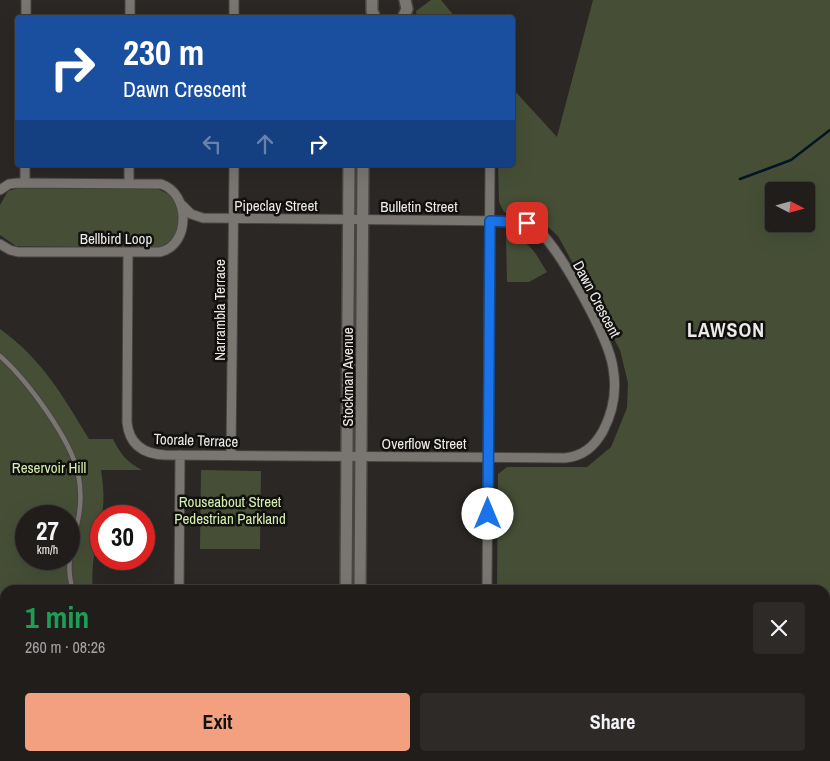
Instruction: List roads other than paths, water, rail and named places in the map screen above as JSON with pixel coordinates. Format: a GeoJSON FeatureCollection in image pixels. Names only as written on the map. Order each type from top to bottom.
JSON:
{"type":"FeatureCollection","features":[{"type":"Feature","properties":{"kind":"street"},"geometry":{"type":"LineString","coordinates":[[26,0],[26,15]]}},
{"type":"Feature","properties":{"kind":"street"},"geometry":{"type":"LineString","coordinates":[[130,0],[130,15]]}},
{"type":"Feature","properties":{"kind":"street"},"geometry":{"type":"LineString","coordinates":[[234,0],[234,15]]}},
{"type":"Feature","properties":{"kind":"street"},"geometry":{"type":"LineString","coordinates":[[403,15],[407,2]]}},
{"type":"Feature","properties":{"kind":"street"},"geometry":{"type":"LineString","coordinates":[[24,183],[25,167]]}},
{"type":"Feature","properties":{"kind":"street"},"geometry":{"type":"LineString","coordinates":[[129,167],[129,184]]}},
{"type":"Feature","properties":{"kind":"street","name":"Narrambla Terrace"},"geometry":{"type":"LineString","coordinates":[[231,455],[234,167]]}},
{"type":"Feature","properties":{"kind":"street","name":"Stockman Avenue"},"geometry":{"type":"LineString","coordinates":[[346,585],[349,167]]}},
{"type":"Feature","properties":{"kind":"street","name":"Stockman Avenue"},"geometry":{"type":"LineString","coordinates":[[360,585],[363,167]]}},
{"type":"Feature","properties":{"kind":"street"},"geometry":{"type":"LineString","coordinates":[[487,585],[490,167]]}},
{"type":"Feature","properties":{"kind":"street"},"geometry":{"type":"LineString","coordinates":[[0,190],[9,184],[24,183],[165,185],[176,193],[182,205],[182,231]]}},
{"type":"Feature","properties":{"kind":"street","name":"Pipeclay Street"},"geometry":{"type":"LineString","coordinates":[[182,205],[191,215],[203,218],[349,220]]}},
{"type":"Feature","properties":{"kind":"street"},"geometry":{"type":"LineString","coordinates":[[182,231],[191,222],[203,218]]}},
{"type":"Feature","properties":{"kind":"street","name":"Bulletin Street"},"geometry":{"type":"LineString","coordinates":[[349,220],[490,221]]}},
{"type":"Feature","properties":{"kind":"street","name":"Dawn Crescent"},"geometry":{"type":"LineString","coordinates":[[488,457],[564,458],[582,454],[596,441],[606,425],[614,389],[614,370],[606,343],[567,270],[549,242],[536,228],[527,223],[490,221]]}},
{"type":"Feature","properties":{"kind":"street","name":"Bellbird Loop"},"geometry":{"type":"LineString","coordinates":[[0,244],[6,249],[18,252],[164,252],[174,245],[182,231]]}},
{"type":"Feature","properties":{"kind":"street","name":"Toorale Terrace"},"geometry":{"type":"LineString","coordinates":[[128,252],[127,422],[129,433],[138,447],[148,453],[180,455],[361,456]]}},
{"type":"Feature","properties":{"kind":"street"},"geometry":{"type":"LineString","coordinates":[[179,585],[180,455]]}},
{"type":"Feature","properties":{"kind":"street","name":"Overflow Street"},"geometry":{"type":"LineString","coordinates":[[361,456],[488,457]]}},
{"type":"Feature","properties":{"kind":"lane"},"geometry":{"type":"LineString","coordinates":[[0,356],[31,390],[67,446],[78,474],[79,514],[69,561],[72,585]]}},
{"type":"Feature","properties":{"kind":"waterway"},"geometry":{"type":"LineString","coordinates":[[740,179],[791,160],[830,130]]}},
{"type":"Feature","properties":{"kind":"district","name":"LAWSON"},"geometry":{"type":"Point","coordinates":[726,329]}},
{"type":"Feature","properties":{"kind":"park label","name":"Reservoir Hill"},"geometry":{"type":"Point","coordinates":[49,467]}},
{"type":"Feature","properties":{"kind":"park label","name":"Rouseabout Street Pedestrian Parkland"},"geometry":{"type":"Point","coordinates":[230,510]}}]}
